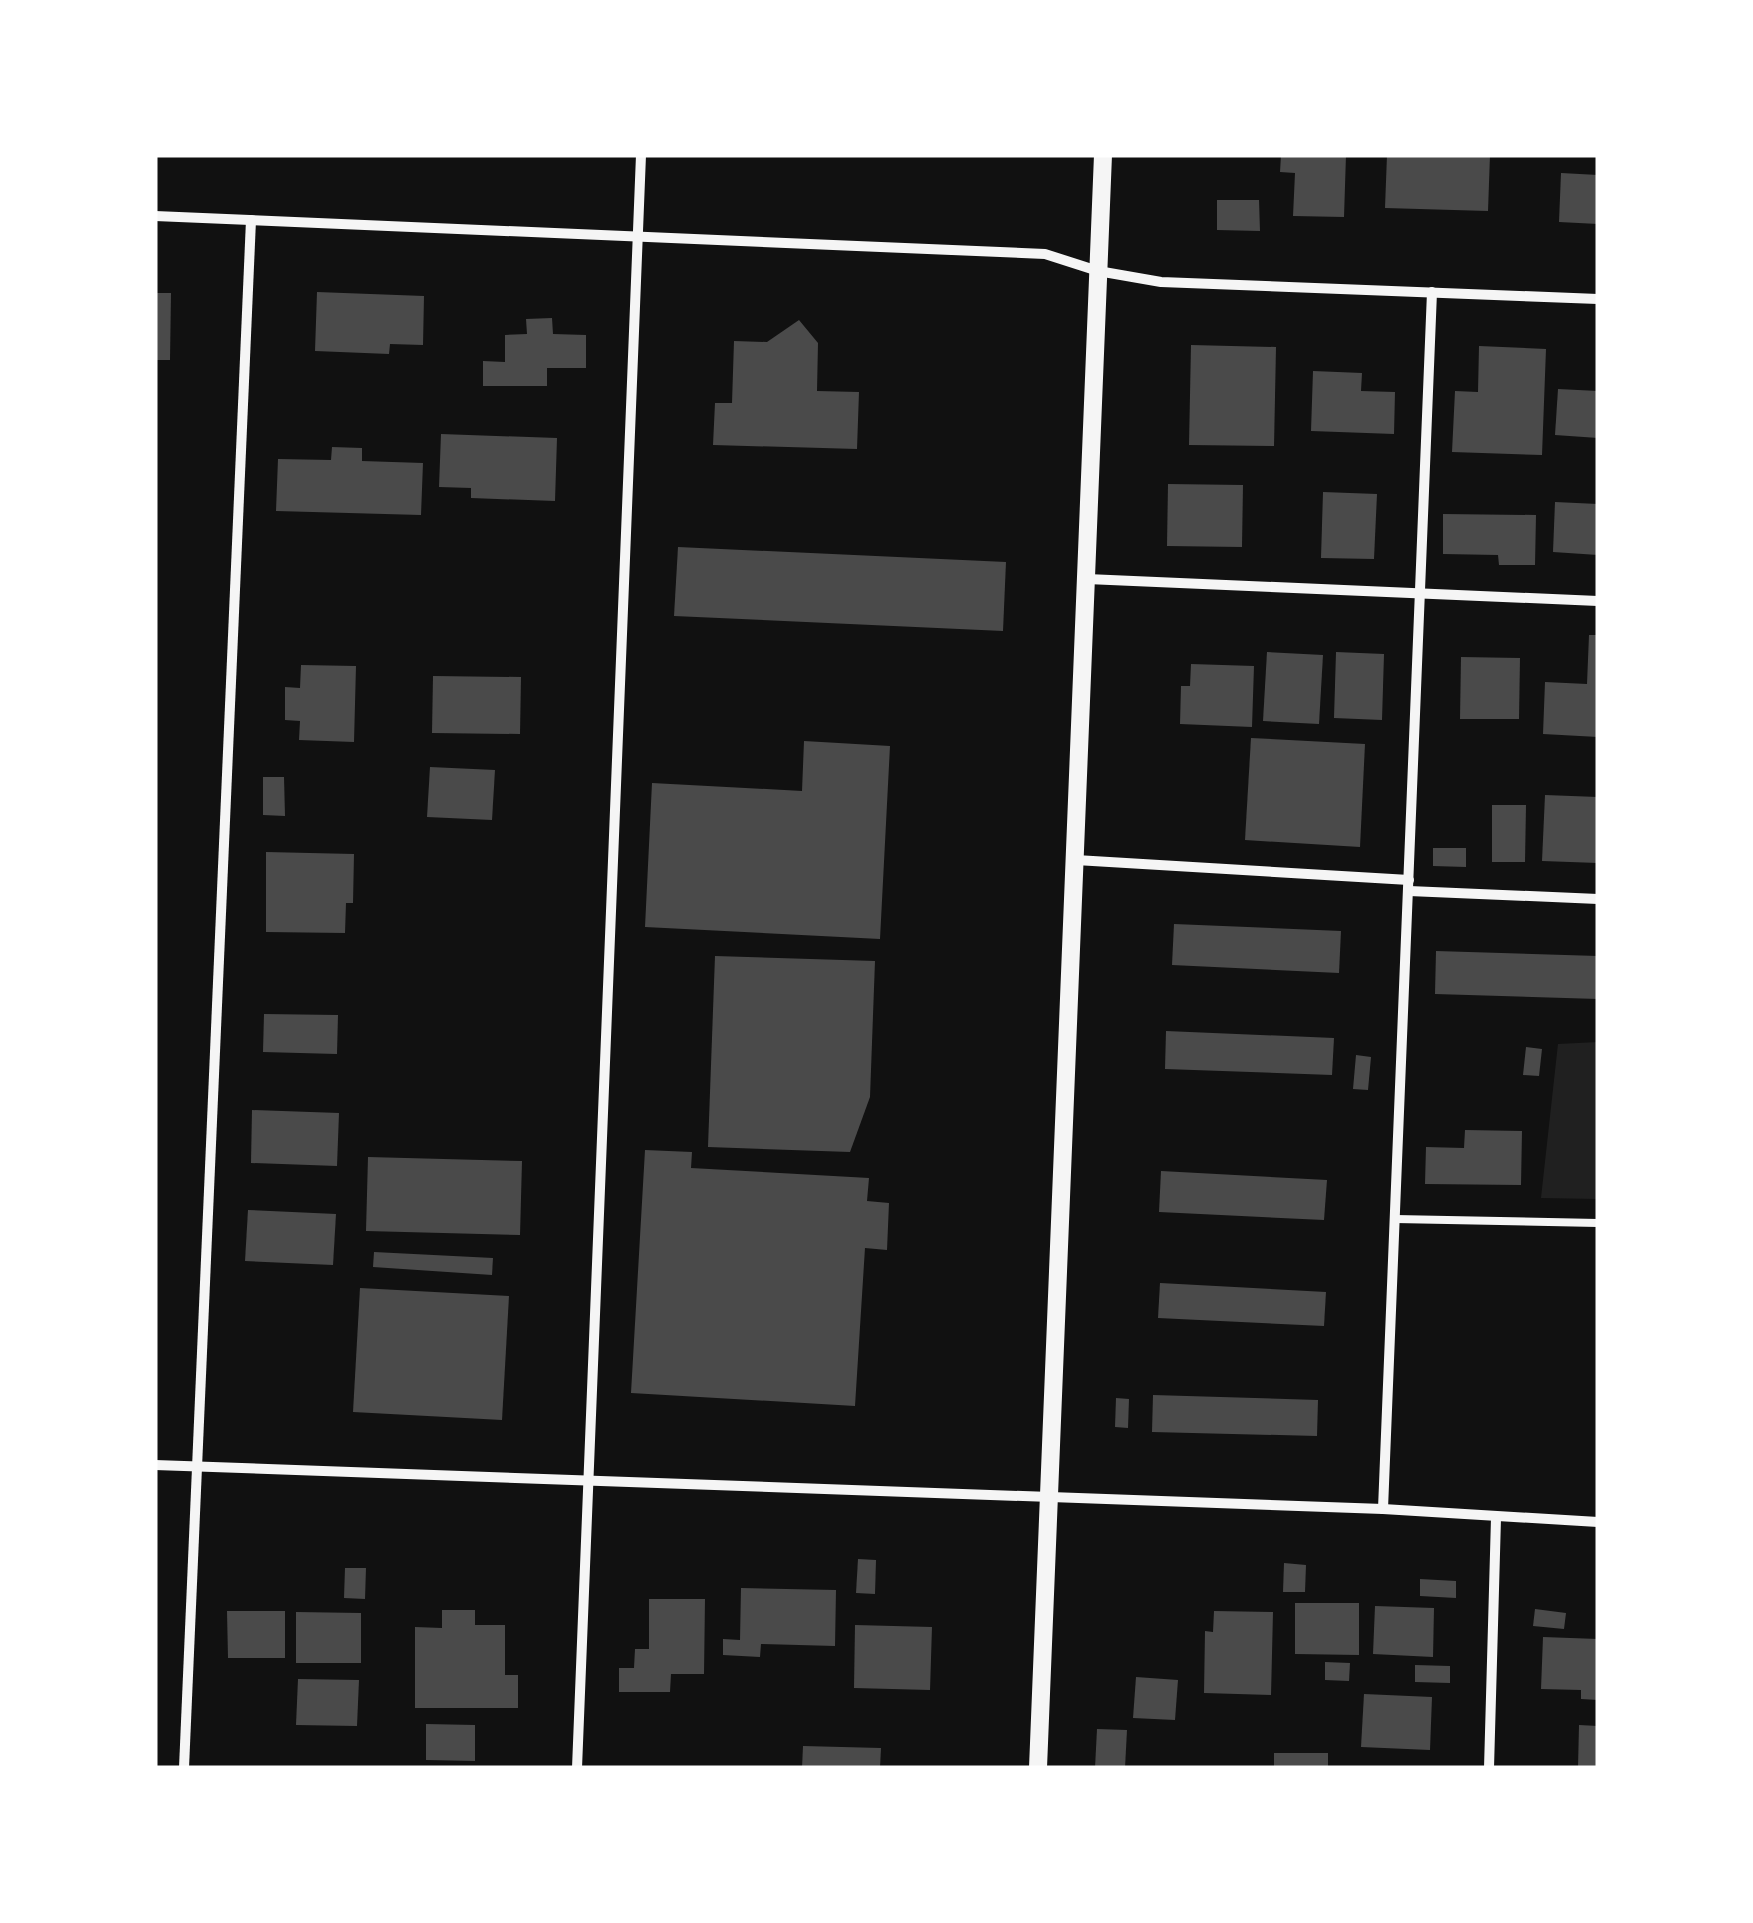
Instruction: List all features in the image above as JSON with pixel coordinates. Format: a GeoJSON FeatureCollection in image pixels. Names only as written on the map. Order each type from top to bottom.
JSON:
{"type":"FeatureCollection","features":[{"type":"Feature","properties":{"kind":"street"},"geometry":{"type":"LineString","coordinates":[[577,1768],[641,155]]}},
{"type":"Feature","properties":{"kind":"street"},"geometry":{"type":"LineString","coordinates":[[1038,1768],[1103,155]]}},
{"type":"Feature","properties":{"kind":"street"},"geometry":{"type":"LineString","coordinates":[[155,216],[1045,254],[1098,272],[1161,282],[1598,299]]}},
{"type":"Feature","properties":{"kind":"street"},"geometry":{"type":"LineString","coordinates":[[184,1768],[251,220]]}},
{"type":"Feature","properties":{"kind":"street"},"geometry":{"type":"LineString","coordinates":[[1383,1509],[1432,292]]}},
{"type":"Feature","properties":{"kind":"street"},"geometry":{"type":"LineString","coordinates":[[1086,578],[1598,601]]}},
{"type":"Feature","properties":{"kind":"street"},"geometry":{"type":"LineString","coordinates":[[1076,860],[1598,899]]}},
{"type":"Feature","properties":{"kind":"street"},"geometry":{"type":"LineString","coordinates":[[155,1465],[1383,1509],[1598,1522]]}},
{"type":"Feature","properties":{"kind":"street"},"geometry":{"type":"LineString","coordinates":[[1489,1768],[1496,1518]]}},
{"type":"Feature","properties":{"kind":"lane"},"geometry":{"type":"LineString","coordinates":[[1395,1218],[1598,1223]]}},
{"type":"Feature","properties":{"kind":"shaded area"},"geometry":{"type":"Polygon","coordinates":[[[1598,1042],[1598,1199],[1541,1198],[1558,1044],[1598,1042]]]}},
{"type":"Feature","properties":{"kind":"building"},"geometry":{"type":"Polygon","coordinates":[[[1281,155],[1346,155],[1344,217],[1293,216],[1295,173],[1280,172],[1281,155]]]}},
{"type":"Feature","properties":{"kind":"building"},"geometry":{"type":"Polygon","coordinates":[[[1387,155],[1490,155],[1488,211],[1385,208],[1387,155]]]}},
{"type":"Feature","properties":{"kind":"building"},"geometry":{"type":"Polygon","coordinates":[[[1561,173],[1598,175],[1598,224],[1559,222],[1561,173]]]}},
{"type":"Feature","properties":{"kind":"building"},"geometry":{"type":"Polygon","coordinates":[[[1217,200],[1259,200],[1260,231],[1217,230],[1217,200]]]}},
{"type":"Feature","properties":{"kind":"building"},"geometry":{"type":"Polygon","coordinates":[[[317,292],[424,296],[423,345],[390,344],[389,354],[315,351],[317,292]]]}},
{"type":"Feature","properties":{"kind":"building"},"geometry":{"type":"Polygon","coordinates":[[[155,293],[171,293],[170,360],[155,360],[155,293]]]}},
{"type":"Feature","properties":{"kind":"building"},"geometry":{"type":"Polygon","coordinates":[[[552,318],[553,334],[586,335],[586,368],[547,368],[547,386],[483,386],[483,361],[505,362],[505,335],[527,334],[526,319],[552,318]]]}},
{"type":"Feature","properties":{"kind":"building"},"geometry":{"type":"Polygon","coordinates":[[[799,320],[818,343],[817,391],[859,392],[857,449],[713,445],[715,403],[732,403],[734,341],[767,342],[799,320]]]}},
{"type":"Feature","properties":{"kind":"building"},"geometry":{"type":"Polygon","coordinates":[[[1191,345],[1276,347],[1274,446],[1189,445],[1191,345]]]}},
{"type":"Feature","properties":{"kind":"building"},"geometry":{"type":"Polygon","coordinates":[[[1479,346],[1546,349],[1542,455],[1452,452],[1455,391],[1478,392],[1479,346]]]}},
{"type":"Feature","properties":{"kind":"building"},"geometry":{"type":"Polygon","coordinates":[[[1313,371],[1362,373],[1361,391],[1395,392],[1394,434],[1311,431],[1313,371]]]}},
{"type":"Feature","properties":{"kind":"building"},"geometry":{"type":"Polygon","coordinates":[[[1558,389],[1598,391],[1598,438],[1555,435],[1558,389]]]}},
{"type":"Feature","properties":{"kind":"building"},"geometry":{"type":"Polygon","coordinates":[[[441,434],[557,438],[555,501],[471,498],[471,488],[439,487],[441,434]]]}},
{"type":"Feature","properties":{"kind":"building"},"geometry":{"type":"Polygon","coordinates":[[[332,447],[362,448],[362,461],[423,463],[421,515],[276,511],[278,459],[331,460],[332,447]]]}},
{"type":"Feature","properties":{"kind":"building"},"geometry":{"type":"Polygon","coordinates":[[[1168,484],[1243,485],[1242,547],[1167,546],[1168,484]]]}},
{"type":"Feature","properties":{"kind":"building"},"geometry":{"type":"Polygon","coordinates":[[[1323,492],[1377,494],[1374,559],[1321,558],[1323,492]]]}},
{"type":"Feature","properties":{"kind":"building"},"geometry":{"type":"Polygon","coordinates":[[[1555,502],[1598,504],[1598,555],[1553,552],[1555,502]]]}},
{"type":"Feature","properties":{"kind":"building"},"geometry":{"type":"Polygon","coordinates":[[[1443,514],[1536,515],[1535,565],[1499,565],[1498,555],[1443,554],[1443,514]]]}},
{"type":"Feature","properties":{"kind":"building"},"geometry":{"type":"Polygon","coordinates":[[[678,547],[1006,562],[1003,631],[674,616],[678,547]]]}},
{"type":"Feature","properties":{"kind":"building"},"geometry":{"type":"Polygon","coordinates":[[[1589,635],[1598,635],[1598,737],[1543,734],[1545,682],[1587,684],[1589,635]]]}},
{"type":"Feature","properties":{"kind":"building"},"geometry":{"type":"Polygon","coordinates":[[[1267,652],[1323,655],[1319,724],[1263,721],[1267,652]]]}},
{"type":"Feature","properties":{"kind":"building"},"geometry":{"type":"Polygon","coordinates":[[[1336,652],[1384,654],[1382,720],[1334,718],[1336,652]]]}},
{"type":"Feature","properties":{"kind":"building"},"geometry":{"type":"Polygon","coordinates":[[[1461,657],[1520,658],[1519,719],[1460,719],[1461,657]]]}},
{"type":"Feature","properties":{"kind":"building"},"geometry":{"type":"Polygon","coordinates":[[[1191,664],[1254,666],[1252,727],[1180,724],[1181,686],[1190,686],[1191,664]]]}},
{"type":"Feature","properties":{"kind":"building"},"geometry":{"type":"Polygon","coordinates":[[[301,665],[356,666],[354,742],[299,740],[300,721],[285,720],[285,687],[300,688],[301,665]]]}},
{"type":"Feature","properties":{"kind":"building"},"geometry":{"type":"Polygon","coordinates":[[[433,676],[521,677],[520,734],[432,733],[433,676]]]}},
{"type":"Feature","properties":{"kind":"building"},"geometry":{"type":"Polygon","coordinates":[[[1251,738],[1365,744],[1360,847],[1245,840],[1251,738]]]}},
{"type":"Feature","properties":{"kind":"building"},"geometry":{"type":"Polygon","coordinates":[[[804,741],[890,746],[880,939],[645,927],[652,783],[802,791],[804,741]]]}},
{"type":"Feature","properties":{"kind":"building"},"geometry":{"type":"Polygon","coordinates":[[[430,767],[495,770],[492,820],[427,817],[430,767]]]}},
{"type":"Feature","properties":{"kind":"building"},"geometry":{"type":"Polygon","coordinates":[[[263,777],[284,777],[285,816],[263,815],[263,777]]]}},
{"type":"Feature","properties":{"kind":"building"},"geometry":{"type":"Polygon","coordinates":[[[1545,795],[1598,797],[1598,863],[1542,861],[1545,795]]]}},
{"type":"Feature","properties":{"kind":"building"},"geometry":{"type":"Polygon","coordinates":[[[1492,805],[1526,805],[1525,862],[1492,862],[1492,805]]]}},
{"type":"Feature","properties":{"kind":"building"},"geometry":{"type":"Polygon","coordinates":[[[1433,848],[1466,848],[1466,867],[1433,866],[1433,848]]]}},
{"type":"Feature","properties":{"kind":"building"},"geometry":{"type":"Polygon","coordinates":[[[266,852],[354,854],[353,903],[346,903],[345,933],[266,932],[266,852]]]}},
{"type":"Feature","properties":{"kind":"building"},"geometry":{"type":"Polygon","coordinates":[[[1174,924],[1341,931],[1339,973],[1172,965],[1174,924]]]}},
{"type":"Feature","properties":{"kind":"building"},"geometry":{"type":"Polygon","coordinates":[[[1436,951],[1598,956],[1598,999],[1435,994],[1436,951]]]}},
{"type":"Feature","properties":{"kind":"building"},"geometry":{"type":"Polygon","coordinates":[[[715,956],[875,961],[870,1097],[850,1152],[708,1147],[715,956]]]}},
{"type":"Feature","properties":{"kind":"building"},"geometry":{"type":"Polygon","coordinates":[[[264,1014],[338,1015],[337,1054],[263,1052],[264,1014]]]}},
{"type":"Feature","properties":{"kind":"building"},"geometry":{"type":"Polygon","coordinates":[[[1166,1031],[1334,1038],[1332,1075],[1165,1069],[1166,1031]]]}},
{"type":"Feature","properties":{"kind":"building"},"geometry":{"type":"Polygon","coordinates":[[[1526,1047],[1542,1049],[1539,1076],[1523,1075],[1526,1047]]]}},
{"type":"Feature","properties":{"kind":"building"},"geometry":{"type":"Polygon","coordinates":[[[1356,1055],[1371,1057],[1368,1090],[1353,1089],[1356,1055]]]}},
{"type":"Feature","properties":{"kind":"building"},"geometry":{"type":"Polygon","coordinates":[[[252,1110],[339,1113],[337,1166],[251,1163],[252,1110]]]}},
{"type":"Feature","properties":{"kind":"building"},"geometry":{"type":"Polygon","coordinates":[[[1465,1130],[1522,1131],[1521,1185],[1425,1184],[1426,1147],[1464,1148],[1465,1130]]]}},
{"type":"Feature","properties":{"kind":"building"},"geometry":{"type":"Polygon","coordinates":[[[645,1150],[692,1152],[691,1168],[869,1178],[867,1201],[889,1203],[887,1250],[865,1248],[855,1406],[631,1393],[645,1150]]]}},
{"type":"Feature","properties":{"kind":"building"},"geometry":{"type":"Polygon","coordinates":[[[368,1157],[522,1161],[520,1235],[366,1231],[368,1157]]]}},
{"type":"Feature","properties":{"kind":"building"},"geometry":{"type":"Polygon","coordinates":[[[1161,1171],[1327,1180],[1324,1220],[1159,1212],[1161,1171]]]}},
{"type":"Feature","properties":{"kind":"building"},"geometry":{"type":"Polygon","coordinates":[[[248,1210],[336,1214],[333,1265],[245,1261],[248,1210]]]}},
{"type":"Feature","properties":{"kind":"building"},"geometry":{"type":"Polygon","coordinates":[[[374,1252],[493,1258],[492,1275],[373,1267],[374,1252]]]}},
{"type":"Feature","properties":{"kind":"building"},"geometry":{"type":"Polygon","coordinates":[[[1160,1283],[1326,1292],[1324,1326],[1158,1318],[1160,1283]]]}},
{"type":"Feature","properties":{"kind":"building"},"geometry":{"type":"Polygon","coordinates":[[[360,1288],[509,1296],[502,1420],[353,1412],[360,1288]]]}},
{"type":"Feature","properties":{"kind":"building"},"geometry":{"type":"Polygon","coordinates":[[[1153,1395],[1318,1400],[1317,1436],[1152,1432],[1153,1395]]]}},
{"type":"Feature","properties":{"kind":"building"},"geometry":{"type":"Polygon","coordinates":[[[1116,1398],[1129,1399],[1128,1428],[1115,1427],[1116,1398]]]}},
{"type":"Feature","properties":{"kind":"building"},"geometry":{"type":"Polygon","coordinates":[[[858,1559],[876,1560],[875,1594],[856,1593],[858,1559]]]}},
{"type":"Feature","properties":{"kind":"building"},"geometry":{"type":"Polygon","coordinates":[[[1284,1563],[1306,1565],[1305,1592],[1283,1592],[1284,1563]]]}},
{"type":"Feature","properties":{"kind":"building"},"geometry":{"type":"Polygon","coordinates":[[[345,1568],[366,1568],[365,1599],[344,1598],[345,1568]]]}},
{"type":"Feature","properties":{"kind":"building"},"geometry":{"type":"Polygon","coordinates":[[[1420,1579],[1456,1581],[1456,1598],[1420,1596],[1420,1579]]]}},
{"type":"Feature","properties":{"kind":"building"},"geometry":{"type":"Polygon","coordinates":[[[741,1588],[836,1590],[835,1646],[761,1644],[760,1657],[723,1655],[723,1639],[740,1640],[741,1588]]]}},
{"type":"Feature","properties":{"kind":"building"},"geometry":{"type":"Polygon","coordinates":[[[649,1599],[705,1599],[704,1674],[671,1674],[670,1692],[619,1692],[619,1668],[634,1668],[635,1649],[649,1649],[649,1599]]]}},
{"type":"Feature","properties":{"kind":"building"},"geometry":{"type":"Polygon","coordinates":[[[1295,1603],[1359,1603],[1359,1655],[1295,1654],[1295,1603]]]}},
{"type":"Feature","properties":{"kind":"building"},"geometry":{"type":"Polygon","coordinates":[[[1375,1606],[1434,1608],[1433,1657],[1373,1654],[1375,1606]]]}},
{"type":"Feature","properties":{"kind":"building"},"geometry":{"type":"Polygon","coordinates":[[[1535,1609],[1566,1613],[1564,1629],[1533,1626],[1535,1609]]]}},
{"type":"Feature","properties":{"kind":"building"},"geometry":{"type":"Polygon","coordinates":[[[442,1610],[475,1610],[475,1625],[505,1625],[505,1675],[518,1675],[518,1708],[415,1708],[415,1627],[442,1628],[442,1610]]]}},
{"type":"Feature","properties":{"kind":"building"},"geometry":{"type":"Polygon","coordinates":[[[227,1611],[285,1611],[285,1658],[228,1658],[227,1611]]]}},
{"type":"Feature","properties":{"kind":"building"},"geometry":{"type":"Polygon","coordinates":[[[1214,1611],[1273,1612],[1271,1695],[1204,1693],[1205,1631],[1213,1632],[1214,1611]]]}},
{"type":"Feature","properties":{"kind":"building"},"geometry":{"type":"Polygon","coordinates":[[[296,1612],[361,1613],[361,1663],[296,1663],[296,1612]]]}},
{"type":"Feature","properties":{"kind":"building"},"geometry":{"type":"Polygon","coordinates":[[[855,1625],[932,1627],[930,1690],[854,1688],[855,1625]]]}},
{"type":"Feature","properties":{"kind":"building"},"geometry":{"type":"Polygon","coordinates":[[[1543,1637],[1598,1639],[1598,1700],[1581,1699],[1581,1690],[1541,1689],[1543,1637]]]}},
{"type":"Feature","properties":{"kind":"building"},"geometry":{"type":"Polygon","coordinates":[[[1325,1662],[1350,1663],[1349,1681],[1325,1680],[1325,1662]]]}},
{"type":"Feature","properties":{"kind":"building"},"geometry":{"type":"Polygon","coordinates":[[[1415,1665],[1450,1666],[1450,1683],[1415,1682],[1415,1665]]]}},
{"type":"Feature","properties":{"kind":"building"},"geometry":{"type":"Polygon","coordinates":[[[1136,1677],[1178,1680],[1175,1720],[1133,1718],[1136,1677]]]}},
{"type":"Feature","properties":{"kind":"building"},"geometry":{"type":"Polygon","coordinates":[[[298,1679],[359,1680],[357,1726],[296,1725],[298,1679]]]}},
{"type":"Feature","properties":{"kind":"building"},"geometry":{"type":"Polygon","coordinates":[[[1364,1694],[1432,1697],[1430,1750],[1361,1747],[1364,1694]]]}},
{"type":"Feature","properties":{"kind":"building"},"geometry":{"type":"Polygon","coordinates":[[[426,1724],[475,1725],[475,1761],[426,1760],[426,1724]]]}},
{"type":"Feature","properties":{"kind":"building"},"geometry":{"type":"Polygon","coordinates":[[[1579,1725],[1598,1726],[1598,1768],[1578,1768],[1579,1725]]]}},
{"type":"Feature","properties":{"kind":"building"},"geometry":{"type":"Polygon","coordinates":[[[1097,1729],[1127,1730],[1125,1768],[1095,1768],[1097,1729]]]}},
{"type":"Feature","properties":{"kind":"building"},"geometry":{"type":"Polygon","coordinates":[[[803,1746],[881,1748],[880,1768],[802,1768],[803,1746]]]}},
{"type":"Feature","properties":{"kind":"building"},"geometry":{"type":"Polygon","coordinates":[[[1274,1753],[1328,1753],[1328,1768],[1274,1768],[1274,1753]]]}}]}
